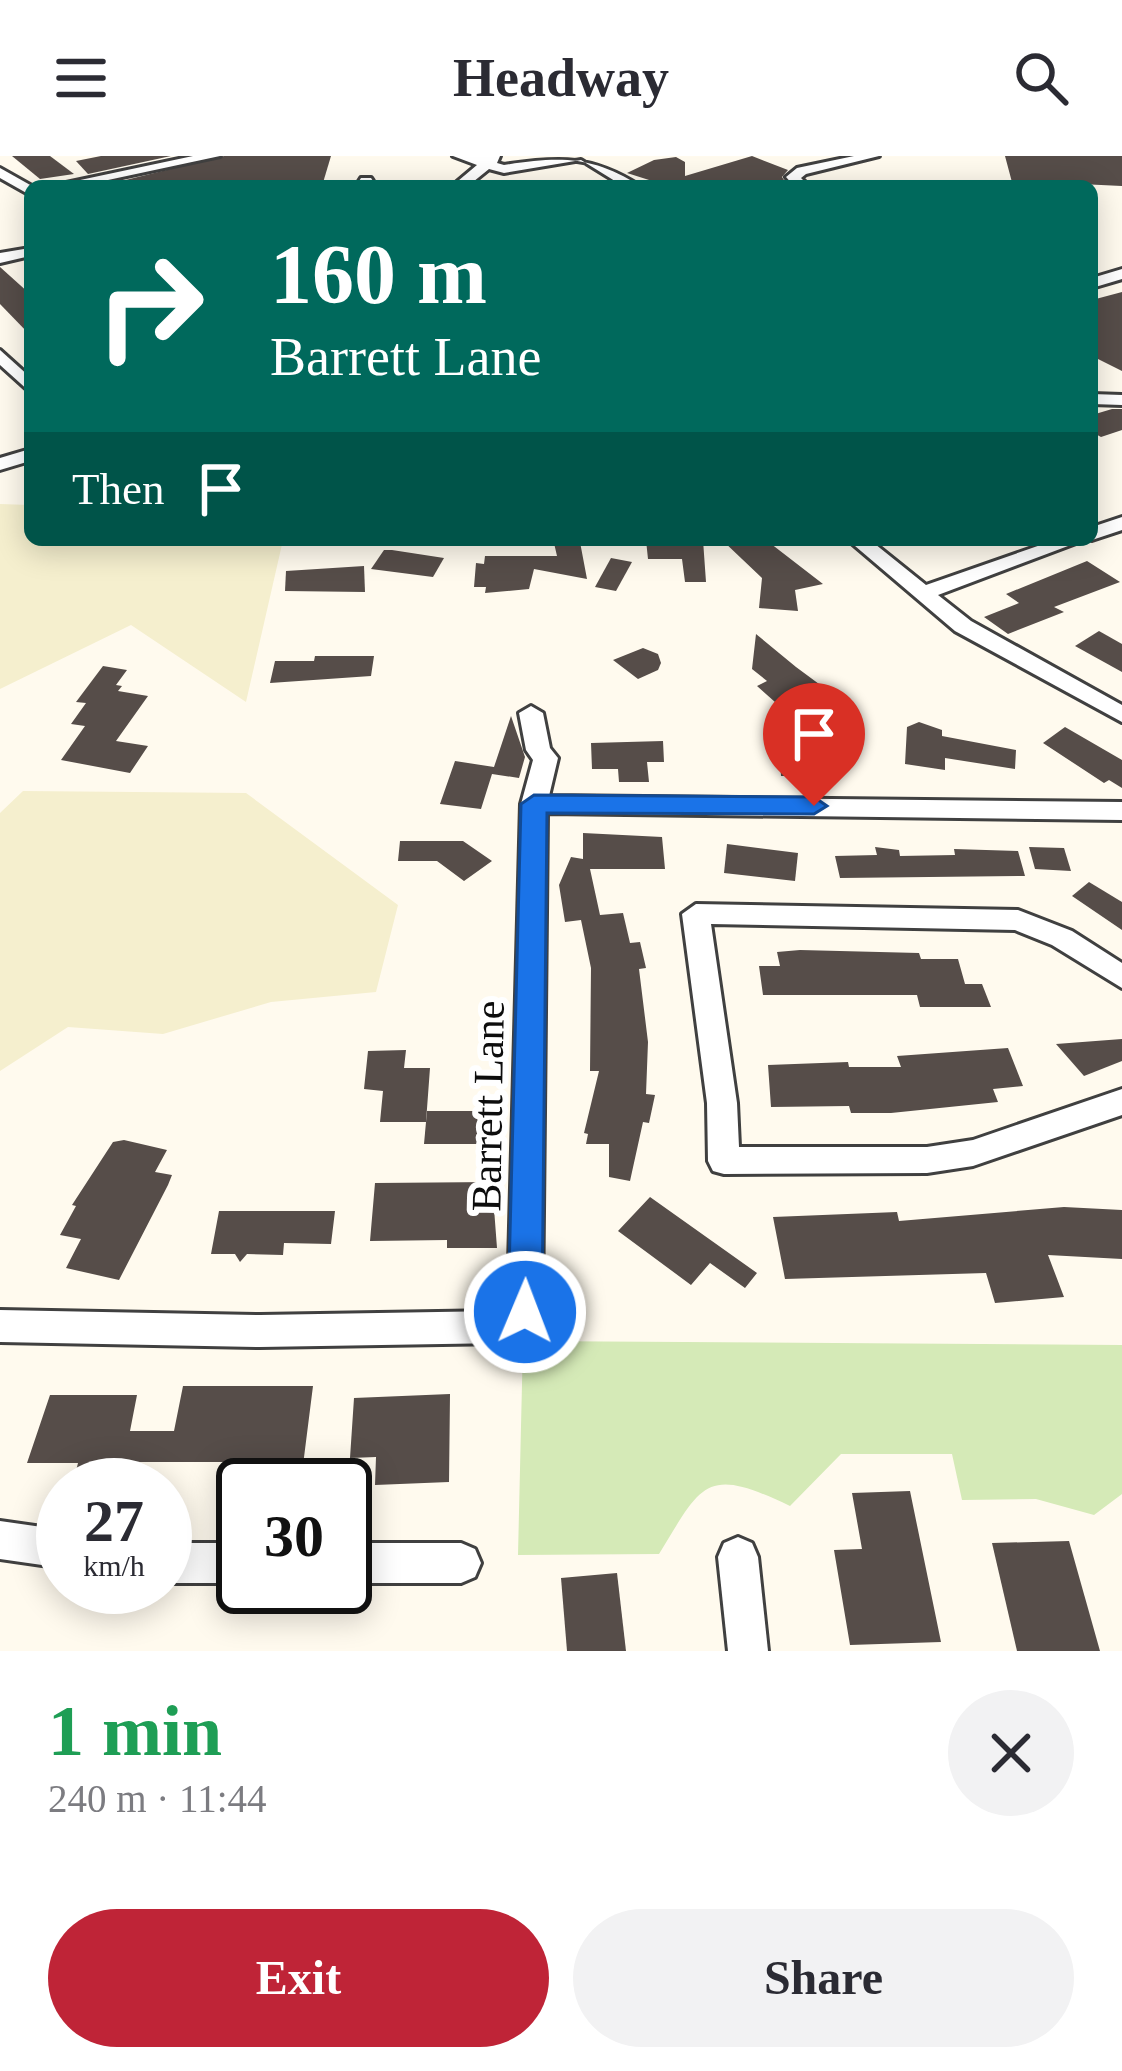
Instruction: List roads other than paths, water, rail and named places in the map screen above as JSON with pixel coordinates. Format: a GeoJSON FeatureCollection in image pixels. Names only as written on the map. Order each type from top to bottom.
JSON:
{"type":"FeatureCollection","features":[{"type":"Feature","properties":{"kind":"street"},"geometry":{"type":"LineString","coordinates":[[90,180],[212,156]]}},
{"type":"Feature","properties":{"kind":"street"},"geometry":{"type":"LineString","coordinates":[[460,156],[483,166],[517,168],[581,156],[623,180]]}},
{"type":"Feature","properties":{"kind":"street"},"geometry":{"type":"LineString","coordinates":[[466,180],[498,156]]}},
{"type":"Feature","properties":{"kind":"street"},"geometry":{"type":"LineString","coordinates":[[796,180],[793,177],[802,171],[872,156]]}},
{"type":"Feature","properties":{"kind":"street"},"geometry":{"type":"LineString","coordinates":[[0,355],[24,381]]}},
{"type":"Feature","properties":{"kind":"street"},"geometry":{"type":"LineString","coordinates":[[865,546],[968,629],[1122,715]]}},
{"type":"Feature","properties":{"kind":"street"},"geometry":{"type":"LineString","coordinates":[[920,594],[1057,546]]}},
{"type":"Feature","properties":{"kind":"street","name":"Barrett Lane"},"geometry":{"type":"LineString","coordinates":[[0,1326],[260,1331],[503,1327],[525,1312],[534,804],[546,758],[538,750],[531,713]]}},
{"type":"Feature","properties":{"kind":"street"},"geometry":{"type":"LineString","coordinates":[[534,804],[1122,811]]}},
{"type":"Feature","properties":{"kind":"street"},"geometry":{"type":"LineString","coordinates":[[1122,977],[1051,932],[1018,920],[696,914],[722,1103],[724,1161],[950,1157],[991,1148],[1122,1102]]}},
{"type":"Feature","properties":{"kind":"street"},"geometry":{"type":"LineString","coordinates":[[0,1540],[36,1545]]}},
{"type":"Feature","properties":{"kind":"street"},"geometry":{"type":"LineString","coordinates":[[738,1557],[748,1651]]}},
{"type":"Feature","properties":{"kind":"street"},"geometry":{"type":"LineString","coordinates":[[372,1563],[461,1563]]}}]}
